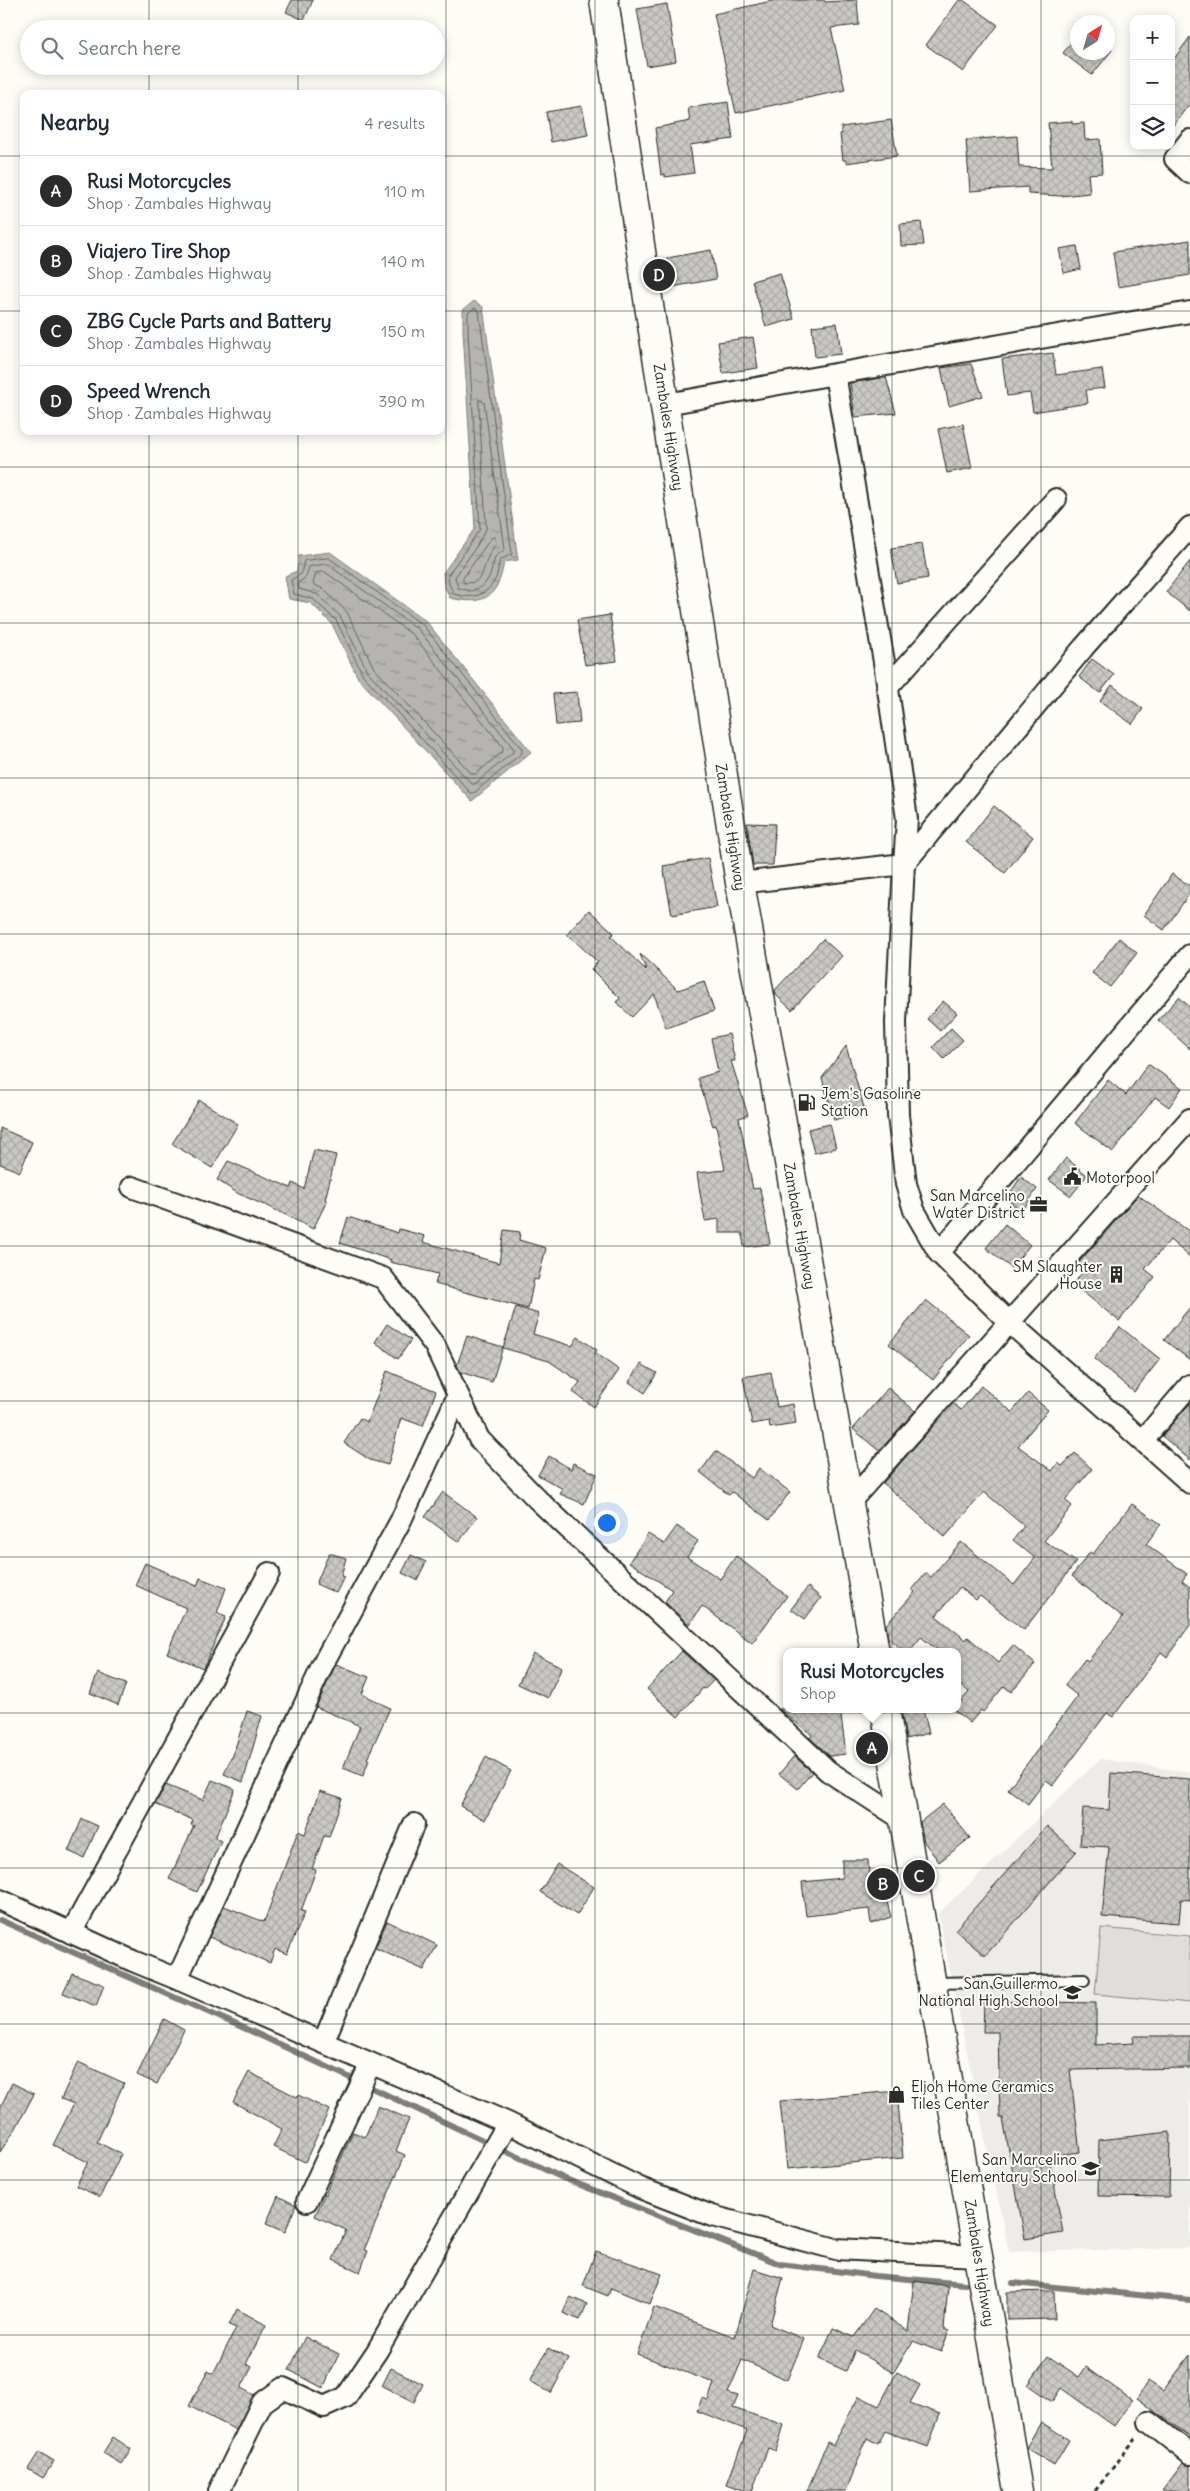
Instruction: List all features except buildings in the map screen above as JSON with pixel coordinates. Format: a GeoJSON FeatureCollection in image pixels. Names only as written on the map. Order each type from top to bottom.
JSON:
{"type":"FeatureCollection","features":[{"type":"Feature","properties":{"kind":"main road","name":"Zambales Highway"},"geometry":{"type":"LineString","coordinates":[[604,0],[740,883],[874,1648]]}},
{"type":"Feature","properties":{"kind":"main road","name":"Zambales Highway"},"geometry":{"type":"LineString","coordinates":[[886,1713],[1018,2491]]}},
{"type":"Feature","properties":{"kind":"street"},"geometry":{"type":"LineString","coordinates":[[1190,140],[1175,159],[1190,173]]}},
{"type":"Feature","properties":{"kind":"street"},"geometry":{"type":"LineString","coordinates":[[666,404],[1190,312]]}},
{"type":"Feature","properties":{"kind":"street"},"geometry":{"type":"LineString","coordinates":[[835,374],[907,819],[896,1022],[902,1156],[914,1210],[939,1253],[1008,1321],[1190,1483]]}},
{"type":"Feature","properties":{"kind":"street"},"geometry":{"type":"LineString","coordinates":[[887,688],[1056,499]]}},
{"type":"Feature","properties":{"kind":"street"},"geometry":{"type":"LineString","coordinates":[[740,883],[904,864],[1084,647],[1190,527]]}},
{"type":"Feature","properties":{"kind":"street"},"geometry":{"type":"LineString","coordinates":[[939,1253],[1190,955]]}},
{"type":"Feature","properties":{"kind":"street"},"geometry":{"type":"LineString","coordinates":[[849,1503],[1008,1321],[1190,1119]]}},
{"type":"Feature","properties":{"kind":"street"},"geometry":{"type":"LineString","coordinates":[[132,1187],[384,1278],[435,1346],[479,1439],[538,1500],[828,1771],[905,1821]]}},
{"type":"Feature","properties":{"kind":"street"},"geometry":{"type":"LineString","coordinates":[[1143,1440],[1190,1384]]}},
{"type":"Feature","properties":{"kind":"street"},"geometry":{"type":"LineString","coordinates":[[178,1979],[326,1658],[402,1520],[458,1395]]}},
{"type":"Feature","properties":{"kind":"street"},"geometry":{"type":"LineString","coordinates":[[71,1933],[269,1573]]}},
{"type":"Feature","properties":{"kind":"street"},"geometry":{"type":"LineString","coordinates":[[324,2043],[414,1824]]}},
{"type":"Feature","properties":{"kind":"street"},"geometry":{"type":"LineString","coordinates":[[0,1900],[71,1933],[324,2043],[364,2078],[500,2135],[712,2216],[836,2249],[978,2256]]}},
{"type":"Feature","properties":{"kind":"street"},"geometry":{"type":"LineString","coordinates":[[307,2201],[364,2078]]}},
{"type":"Feature","properties":{"kind":"street"},"geometry":{"type":"LineString","coordinates":[[218,2491],[262,2403],[283,2388],[324,2407],[346,2397],[377,2350],[500,2135]]}},
{"type":"Feature","properties":{"kind":"street"},"geometry":{"type":"LineString","coordinates":[[1149,2422],[1190,2454]]}},
{"type":"Feature","properties":{"kind":"lane"},"geometry":{"type":"LineString","coordinates":[[933,1983],[1084,1980]]}},
{"type":"Feature","properties":{"kind":"path"},"geometry":{"type":"LineString","coordinates":[[1095,2491],[1149,2422]]}},
{"type":"Feature","properties":{"kind":"shaded area","name":"San Guillermo National High School"},"geometry":{"type":"Polygon","coordinates":[[[1100,1759],[1190,1772],[1190,2248],[1009,2252],[938,1914],[1100,1759]]]}},
{"type":"Feature","properties":{"kind":"shaded area"},"geometry":{"type":"Polygon","coordinates":[[[1101,1928],[1190,1936],[1190,2003],[1095,1994],[1101,1928]]]}},
{"type":"Feature","properties":{"kind":"water"},"geometry":{"type":"Polygon","coordinates":[[[474,301],[483,307],[518,560],[504,562],[494,591],[488,596],[472,601],[450,598],[444,585],[443,573],[475,528],[463,331],[463,310],[474,301]]]}},
{"type":"Feature","properties":{"kind":"water"},"geometry":{"type":"Polygon","coordinates":[[[330,552],[426,621],[531,752],[472,801],[358,678],[332,624],[311,603],[289,599],[285,576],[297,571],[299,556],[330,552]]]}},
{"type":"Feature","properties":{"kind":"waterway"},"geometry":{"type":"LineString","coordinates":[[0,1920],[253,2032],[563,2178],[780,2264],[875,2276],[965,2284]]}},
{"type":"Feature","properties":{"kind":"waterway"},"geometry":{"type":"LineString","coordinates":[[1013,2283],[1190,2300]]}},
{"type":"Feature","properties":{"kind":"place","name":"Speed Wrench"},"geometry":{"type":"Point","coordinates":[659,275]}},
{"type":"Feature","properties":{"kind":"place","name":"Jem's Gasoline Station"},"geometry":{"type":"Point","coordinates":[807,1102]}},
{"type":"Feature","properties":{"kind":"place","name":"Motorpool"},"geometry":{"type":"Point","coordinates":[1072,1177]}},
{"type":"Feature","properties":{"kind":"place","name":"San Marcelino Water District"},"geometry":{"type":"Point","coordinates":[1039,1204]}},
{"type":"Feature","properties":{"kind":"place","name":"SM Slaughter House"},"geometry":{"type":"Point","coordinates":[1116,1275]}},
{"type":"Feature","properties":{"kind":"place","name":"Rusi Motorcycles"},"geometry":{"type":"Point","coordinates":[872,1748]}},
{"type":"Feature","properties":{"kind":"place","name":"ZBG Cycle Parts and Battery"},"geometry":{"type":"Point","coordinates":[919,1876]}},
{"type":"Feature","properties":{"kind":"place","name":"Viajero Tire Shop"},"geometry":{"type":"Point","coordinates":[883,1884]}},
{"type":"Feature","properties":{"kind":"place","name":"San Guillermo National High School"},"geometry":{"type":"Point","coordinates":[1072,1992]}},
{"type":"Feature","properties":{"kind":"place","name":"Eljoh Home Ceramics Tiles Center"},"geometry":{"type":"Point","coordinates":[897,2095]}},
{"type":"Feature","properties":{"kind":"place","name":"San Marcelino Elementary School"},"geometry":{"type":"Point","coordinates":[1091,2168]}}]}
